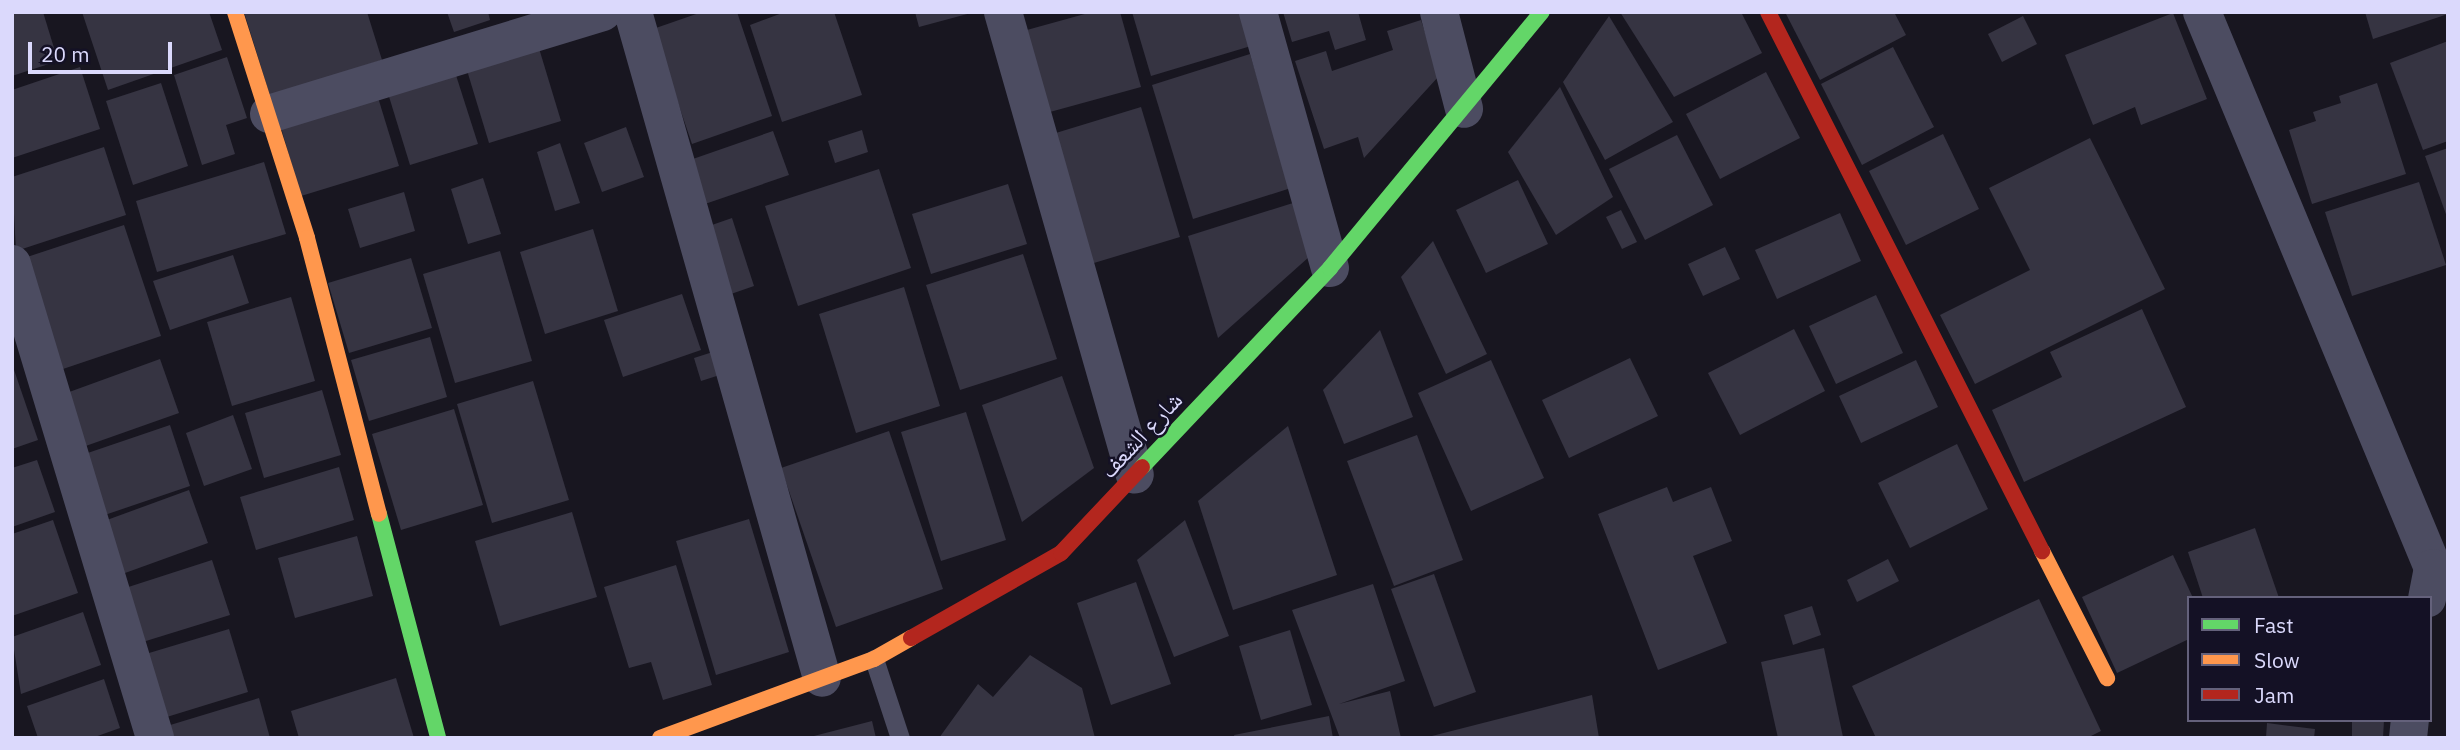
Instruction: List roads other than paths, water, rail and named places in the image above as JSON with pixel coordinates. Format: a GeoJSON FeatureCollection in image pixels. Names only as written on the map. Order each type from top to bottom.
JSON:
{"type":"FeatureCollection","features":[{"type":"Feature","properties":{"kind":"street"},"geometry":{"type":"LineString","coordinates":[[235,12],[307,238],[438,738]]}},
{"type":"Feature","properties":{"kind":"street"},"geometry":{"type":"LineString","coordinates":[[269,114],[603,12]]}},
{"type":"Feature","properties":{"kind":"street"},"geometry":{"type":"LineString","coordinates":[[633,12],[822,678]]}},
{"type":"Feature","properties":{"kind":"street"},"geometry":{"type":"LineString","coordinates":[[1003,12],[1135,475]]}},
{"type":"Feature","properties":{"kind":"street"},"geometry":{"type":"LineString","coordinates":[[1258,12],[1330,268]]}},
{"type":"Feature","properties":{"kind":"street"},"geometry":{"type":"LineString","coordinates":[[1438,12],[1464,109]]}},
{"type":"Feature","properties":{"kind":"street","name":"شارع الشعف"},"geometry":{"type":"LineString","coordinates":[[660,738],[874,659],[1060,553],[1330,268],[1542,12]]}},
{"type":"Feature","properties":{"kind":"street"},"geometry":{"type":"LineString","coordinates":[[1768,12],[2106,678]]}},
{"type":"Feature","properties":{"kind":"street"},"geometry":{"type":"LineString","coordinates":[[2202,12],[2432,568],[2427,596]]}},
{"type":"Feature","properties":{"kind":"street"},"geometry":{"type":"LineString","coordinates":[[12,264],[155,738]]}},
{"type":"Feature","properties":{"kind":"lane"},"geometry":{"type":"LineString","coordinates":[[874,659],[900,738]]}},
{"type":"Feature","properties":{"kind":"lane"},"geometry":{"type":"LineString","coordinates":[[717,717],[723,738]]}}]}
